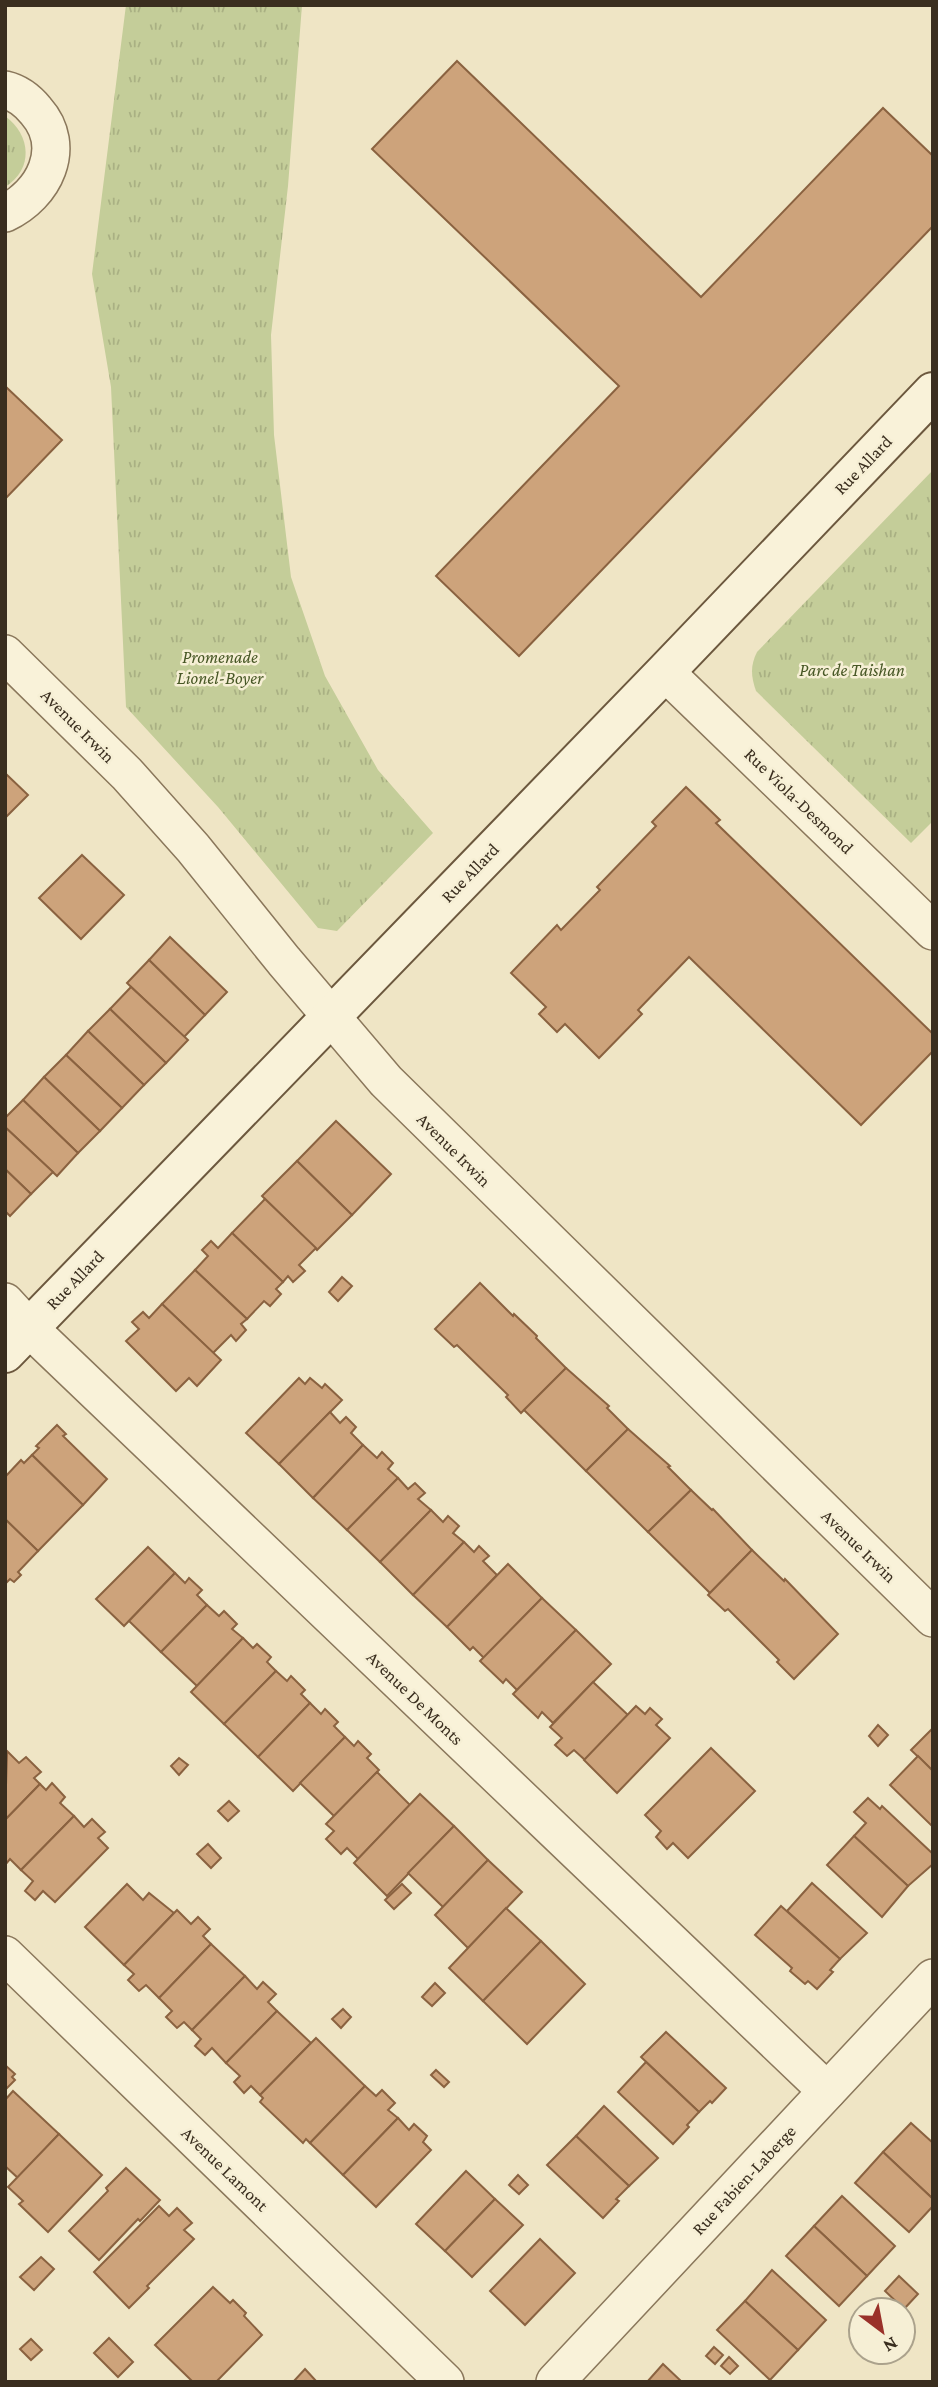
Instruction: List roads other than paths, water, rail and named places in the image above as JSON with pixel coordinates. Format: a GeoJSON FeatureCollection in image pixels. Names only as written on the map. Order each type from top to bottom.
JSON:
{"type":"FeatureCollection","features":[{"type":"Feature","properties":{"kind":"street"},"geometry":{"type":"LineString","coordinates":[[5,90],[27,101],[41,116],[51,155],[46,175],[36,192],[20,206],[5,212]]}},
{"type":"Feature","properties":{"kind":"street","name":"Rue Allard"},"geometry":{"type":"LineString","coordinates":[[13,1328],[330,1016],[933,392]]}},
{"type":"Feature","properties":{"kind":"street","name":"Avenue Irwin"},"geometry":{"type":"LineString","coordinates":[[5,654],[127,774],[193,848],[386,1082],[933,1618]]}},
{"type":"Feature","properties":{"kind":"street","name":"Rue Viola-Desmond"},"geometry":{"type":"LineString","coordinates":[[665,671],[933,931]]}},
{"type":"Feature","properties":{"kind":"street","name":"Avenue De Monts"},"geometry":{"type":"LineString","coordinates":[[13,1328],[827,2091]]}},
{"type":"Feature","properties":{"kind":"street","name":"Avenue Lamont"},"geometry":{"type":"LineString","coordinates":[[5,1955],[444,2382]]}},
{"type":"Feature","properties":{"kind":"street","name":"Rue Fabien-Laberge"},"geometry":{"type":"LineString","coordinates":[[555,2382],[933,1978]]}},
{"type":"Feature","properties":{"kind":"park label","name":"Promenade Lionel-Boyer"},"geometry":{"type":"Point","coordinates":[220,667]}},
{"type":"Feature","properties":{"kind":"park label","name":"Parc de Taishan"},"geometry":{"type":"Point","coordinates":[852,670]}}]}
